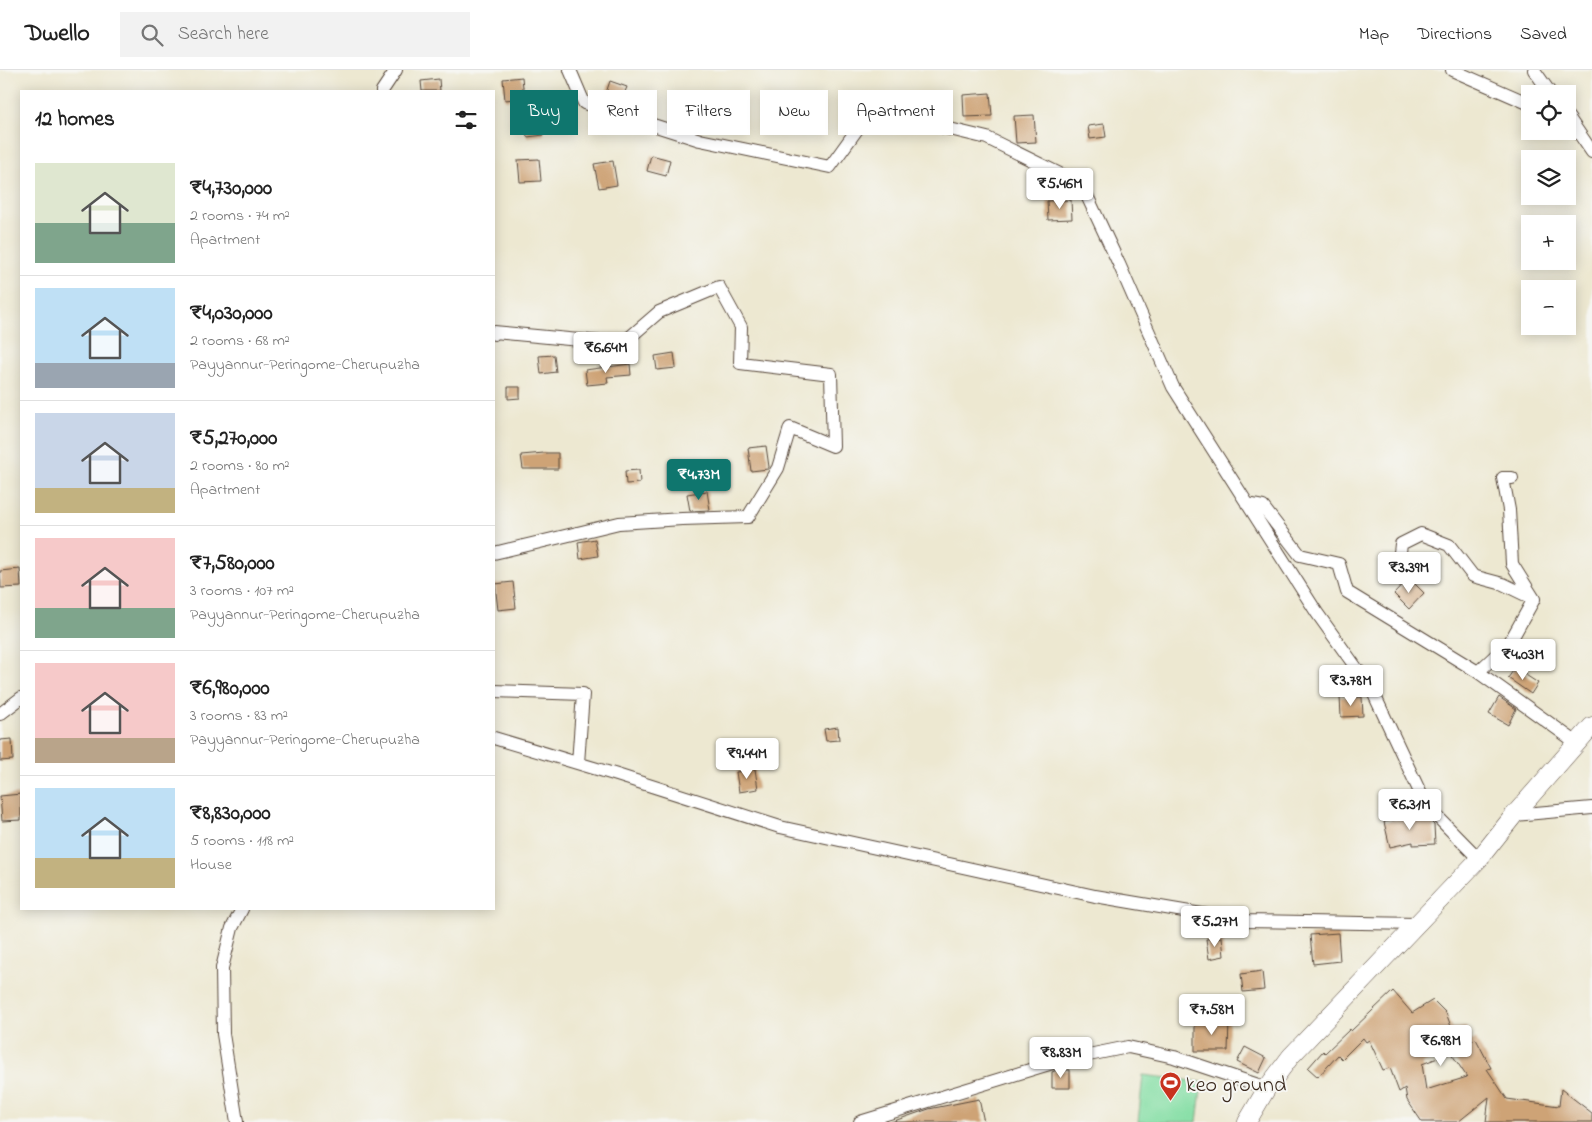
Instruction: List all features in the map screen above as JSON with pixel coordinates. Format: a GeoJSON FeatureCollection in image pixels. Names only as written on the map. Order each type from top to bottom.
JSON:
{"type":"FeatureCollection","features":[{"type":"Feature","properties":{"kind":"main road"},"geometry":{"type":"LineString","coordinates":[[1246,1122],[1291,1056],[1478,858],[1592,726]]}},
{"type":"Feature","properties":{"kind":"street"},"geometry":{"type":"LineString","coordinates":[[383,90],[396,70]]}},
{"type":"Feature","properties":{"kind":"street"},"geometry":{"type":"LineString","coordinates":[[570,70],[584,102],[700,140],[830,167],[871,110],[987,138],[1082,185],[1174,387],[1317,613],[1372,690],[1426,804],[1478,858]]}},
{"type":"Feature","properties":{"kind":"street"},"geometry":{"type":"LineString","coordinates":[[1452,70],[1521,100]]}},
{"type":"Feature","properties":{"kind":"street"},"geometry":{"type":"LineString","coordinates":[[1534,70],[1545,85]]}},
{"type":"Feature","properties":{"kind":"street"},"geometry":{"type":"LineString","coordinates":[[1576,130],[1592,152]]}},
{"type":"Feature","properties":{"kind":"street"},"geometry":{"type":"LineString","coordinates":[[495,332],[622,344],[658,312],[720,287],[741,327],[740,363],[831,374],[833,446],[790,428],[778,468],[748,518],[682,519],[619,524],[495,553]]}},
{"type":"Feature","properties":{"kind":"street"},"geometry":{"type":"LineString","coordinates":[[1512,478],[1503,478],[1509,510],[1512,564],[1534,599]]}},
{"type":"Feature","properties":{"kind":"street"},"geometry":{"type":"LineString","coordinates":[[1248,504],[1263,506],[1300,555],[1339,564],[1348,592],[1478,672],[1577,743]]}},
{"type":"Feature","properties":{"kind":"street"},"geometry":{"type":"LineString","coordinates":[[1399,561],[1401,544],[1420,534],[1449,545],[1473,576],[1504,584],[1534,599]]}},
{"type":"Feature","properties":{"kind":"street"},"geometry":{"type":"LineString","coordinates":[[1478,672],[1510,642],[1534,599]]}},
{"type":"Feature","properties":{"kind":"street"},"geometry":{"type":"LineString","coordinates":[[495,692],[583,694],[578,763]]}},
{"type":"Feature","properties":{"kind":"street"},"geometry":{"type":"LineString","coordinates":[[0,714],[20,699]]}},
{"type":"Feature","properties":{"kind":"street"},"geometry":{"type":"LineString","coordinates":[[495,738],[780,827],[1095,896],[1243,922],[1417,924]]}},
{"type":"Feature","properties":{"kind":"street"},"geometry":{"type":"LineString","coordinates":[[1514,815],[1592,808]]}},
{"type":"Feature","properties":{"kind":"street"},"geometry":{"type":"LineString","coordinates":[[237,1122],[223,1034],[222,968],[232,928],[241,910]]}},
{"type":"Feature","properties":{"kind":"street"},"geometry":{"type":"LineString","coordinates":[[860,1122],[1059,1061],[1128,1047],[1174,1057],[1268,1088]]}},
{"type":"Feature","properties":{"kind":"green space","name":"keo ground"},"geometry":{"type":"Polygon","coordinates":[[[1143,1075],[1202,1082],[1197,1122],[1138,1122],[1143,1075]]]}},
{"type":"Feature","properties":{"kind":"building"},"geometry":{"type":"Polygon","coordinates":[[[522,77],[523,90],[510,90],[510,99],[505,100],[503,79],[522,77]]]}},
{"type":"Feature","properties":{"kind":"building"},"geometry":{"type":"Polygon","coordinates":[[[439,79],[440,90],[422,90],[421,81],[439,79]]]}},
{"type":"Feature","properties":{"kind":"building"},"geometry":{"type":"Polygon","coordinates":[[[610,81],[627,87],[626,90],[607,90],[610,81]]]}},
{"type":"Feature","properties":{"kind":"building"},"geometry":{"type":"Polygon","coordinates":[[[990,93],[992,116],[964,117],[963,95],[990,93]]]}},
{"type":"Feature","properties":{"kind":"building"},"geometry":{"type":"Polygon","coordinates":[[[1034,115],[1036,142],[1016,143],[1014,116],[1034,115]]]}},
{"type":"Feature","properties":{"kind":"building"},"geometry":{"type":"Polygon","coordinates":[[[1104,124],[1106,137],[1090,139],[1088,126],[1104,124]]]}},
{"type":"Feature","properties":{"kind":"building"},"geometry":{"type":"Polygon","coordinates":[[[527,135],[544,135],[527,137],[527,135]]]}},
{"type":"Feature","properties":{"kind":"building"},"geometry":{"type":"Polygon","coordinates":[[[651,155],[670,160],[666,176],[647,171],[651,155]]]}},
{"type":"Feature","properties":{"kind":"building"},"geometry":{"type":"Polygon","coordinates":[[[539,159],[541,181],[520,182],[518,160],[539,159]]]}},
{"type":"Feature","properties":{"kind":"building"},"geometry":{"type":"Polygon","coordinates":[[[613,161],[617,185],[599,188],[594,164],[613,161]]]}},
{"type":"Feature","properties":{"kind":"building"},"geometry":{"type":"Polygon","coordinates":[[[1071,200],[1072,219],[1048,220],[1047,201],[1071,200]]]}},
{"type":"Feature","properties":{"kind":"building"},"geometry":{"type":"Polygon","coordinates":[[[674,353],[676,368],[657,370],[655,356],[674,353]]]}},
{"type":"Feature","properties":{"kind":"building"},"geometry":{"type":"Polygon","coordinates":[[[554,355],[556,372],[541,374],[539,356],[554,355]]]}},
{"type":"Feature","properties":{"kind":"building"},"geometry":{"type":"Polygon","coordinates":[[[630,364],[631,375],[607,377],[608,383],[587,385],[585,370],[630,364]]]}},
{"type":"Feature","properties":{"kind":"building"},"geometry":{"type":"Polygon","coordinates":[[[508,387],[520,387],[520,398],[508,399],[508,387]]]}},
{"type":"Feature","properties":{"kind":"building"},"geometry":{"type":"Polygon","coordinates":[[[766,446],[768,469],[751,471],[748,448],[766,446]]]}},
{"type":"Feature","properties":{"kind":"building"},"geometry":{"type":"Polygon","coordinates":[[[558,453],[558,469],[523,469],[521,455],[558,453]]]}},
{"type":"Feature","properties":{"kind":"building"},"geometry":{"type":"Polygon","coordinates":[[[639,470],[640,483],[626,484],[625,471],[639,470]]]}},
{"type":"Feature","properties":{"kind":"building"},"geometry":{"type":"Polygon","coordinates":[[[707,491],[710,510],[690,511],[687,494],[707,491]]]}},
{"type":"Feature","properties":{"kind":"building"},"geometry":{"type":"Polygon","coordinates":[[[595,539],[598,556],[580,559],[578,542],[595,539]]]}},
{"type":"Feature","properties":{"kind":"building"},"geometry":{"type":"Polygon","coordinates":[[[20,569],[20,587],[1,588],[0,571],[20,569]]]}},
{"type":"Feature","properties":{"kind":"building"},"geometry":{"type":"Polygon","coordinates":[[[1409,578],[1424,593],[1409,609],[1394,594],[1409,578]]]}},
{"type":"Feature","properties":{"kind":"building"},"geometry":{"type":"Polygon","coordinates":[[[513,582],[516,608],[498,610],[495,584],[513,582]]]}},
{"type":"Feature","properties":{"kind":"building"},"geometry":{"type":"Polygon","coordinates":[[[1515,668],[1538,683],[1531,694],[1508,678],[1515,668]]]}},
{"type":"Feature","properties":{"kind":"building"},"geometry":{"type":"Polygon","coordinates":[[[1340,697],[1362,697],[1363,716],[1341,717],[1340,697]]]}},
{"type":"Feature","properties":{"kind":"building"},"geometry":{"type":"Polygon","coordinates":[[[1499,697],[1516,709],[1508,725],[1489,714],[1499,697]]]}},
{"type":"Feature","properties":{"kind":"building"},"geometry":{"type":"Polygon","coordinates":[[[838,727],[839,740],[826,741],[824,729],[838,727]]]}},
{"type":"Feature","properties":{"kind":"building"},"geometry":{"type":"Polygon","coordinates":[[[12,739],[13,760],[0,761],[0,740],[12,739]]]}},
{"type":"Feature","properties":{"kind":"building"},"geometry":{"type":"Polygon","coordinates":[[[755,769],[758,789],[739,792],[736,772],[755,769]]]}},
{"type":"Feature","properties":{"kind":"building"},"geometry":{"type":"Polygon","coordinates":[[[20,794],[20,820],[2,821],[0,796],[20,794]]]}},
{"type":"Feature","properties":{"kind":"building"},"geometry":{"type":"Polygon","coordinates":[[[1426,817],[1434,825],[1435,844],[1413,845],[1413,842],[1390,847],[1384,822],[1402,818],[1426,817]]]}},
{"type":"Feature","properties":{"kind":"building"},"geometry":{"type":"Polygon","coordinates":[[[1338,933],[1340,961],[1313,964],[1310,935],[1338,933]]]}},
{"type":"Feature","properties":{"kind":"building"},"geometry":{"type":"Polygon","coordinates":[[[1222,937],[1224,956],[1209,959],[1206,939],[1222,937]]]}},
{"type":"Feature","properties":{"kind":"building"},"geometry":{"type":"Polygon","coordinates":[[[1262,971],[1264,990],[1243,992],[1241,974],[1262,971]]]}},
{"type":"Feature","properties":{"kind":"building"},"geometry":{"type":"Polygon","coordinates":[[[1393,991],[1412,1013],[1433,1000],[1446,1013],[1452,1029],[1466,1027],[1470,1041],[1476,1039],[1491,1068],[1487,1069],[1507,1099],[1559,1106],[1561,1089],[1592,1113],[1592,1122],[1486,1122],[1489,1097],[1458,1122],[1422,1122],[1407,1100],[1405,1088],[1399,1092],[1390,1068],[1383,1070],[1369,1040],[1366,1042],[1363,1038],[1342,1059],[1338,1055],[1318,1077],[1308,1068],[1323,1051],[1325,1053],[1350,1029],[1351,1031],[1393,991]],[[1451,1053],[1422,1064],[1426,1090],[1467,1077],[1451,1053]]]}},
{"type":"Feature","properties":{"kind":"building"},"geometry":{"type":"Polygon","coordinates":[[[1195,1021],[1229,1021],[1228,1051],[1195,1051],[1195,1021]]]}},
{"type":"Feature","properties":{"kind":"building"},"geometry":{"type":"Polygon","coordinates":[[[1245,1047],[1266,1058],[1259,1073],[1237,1062],[1245,1047]]]}},
{"type":"Feature","properties":{"kind":"building"},"geometry":{"type":"Polygon","coordinates":[[[1070,1070],[1070,1088],[1052,1088],[1052,1072],[1070,1070]]]}},
{"type":"Feature","properties":{"kind":"building"},"geometry":{"type":"Polygon","coordinates":[[[979,1099],[984,1122],[891,1122],[929,1109],[979,1099]]]}},
{"type":"Feature","properties":{"kind":"place","name":"keo ground"},"geometry":{"type":"Point","coordinates":[1170,1102]}}]}
